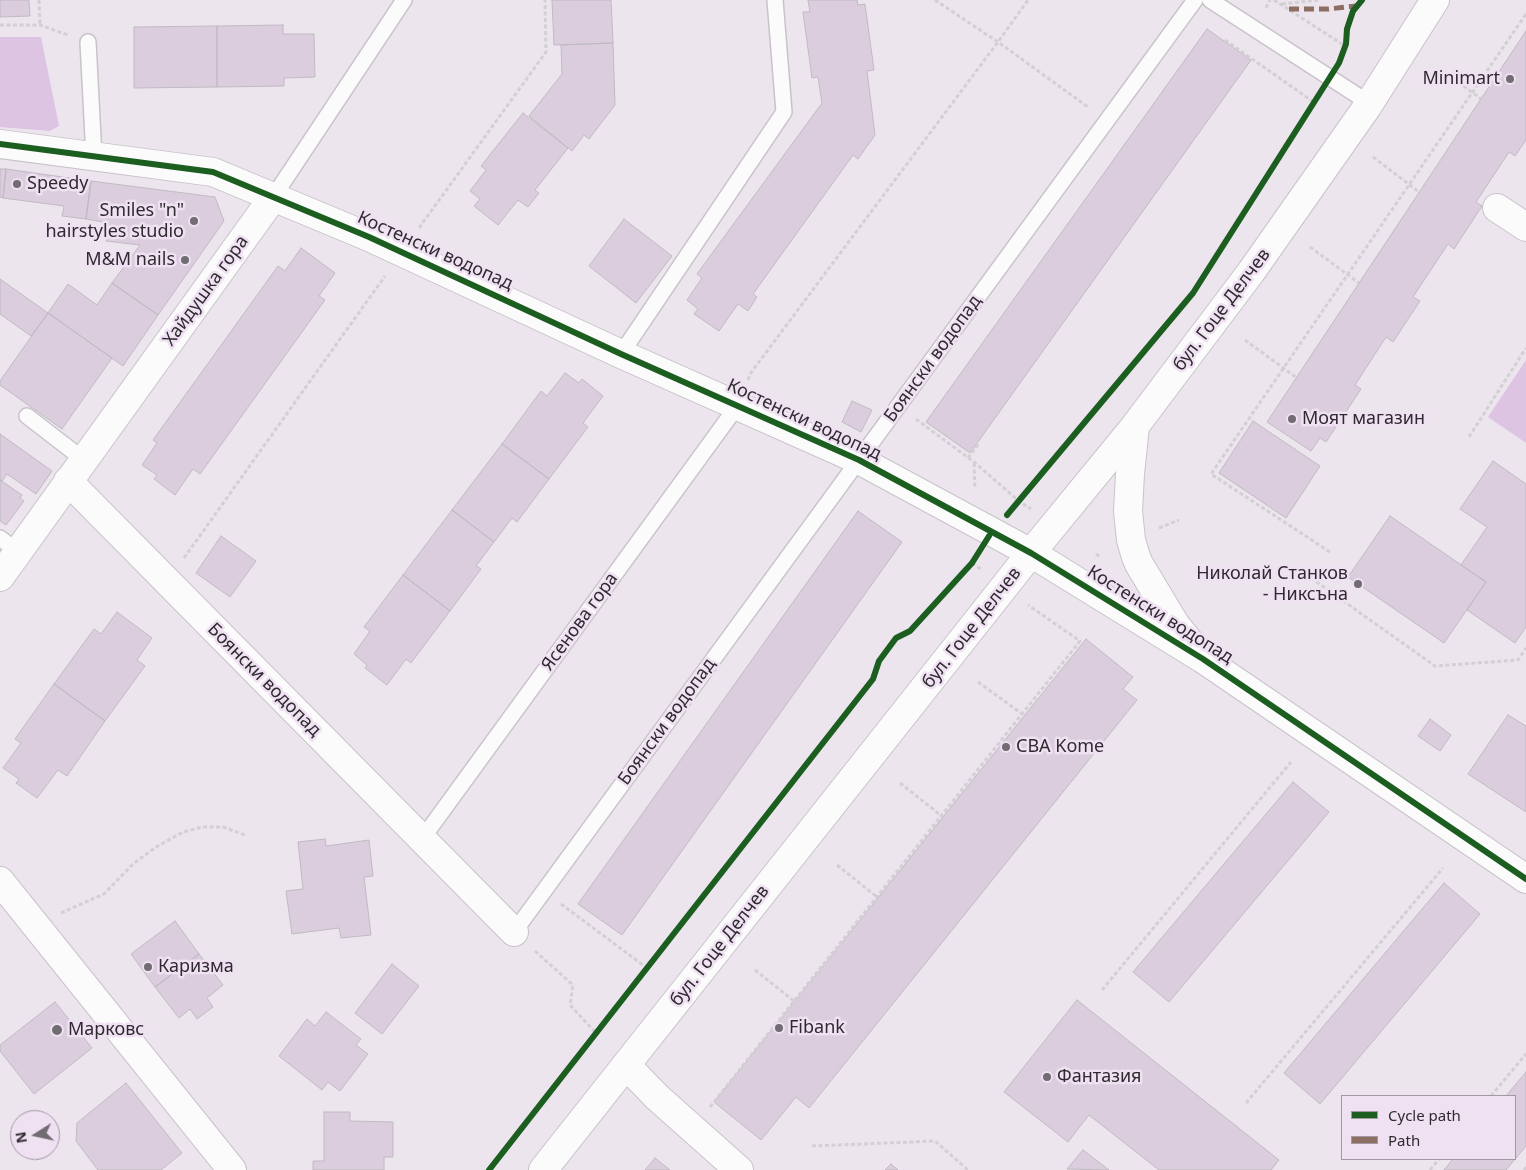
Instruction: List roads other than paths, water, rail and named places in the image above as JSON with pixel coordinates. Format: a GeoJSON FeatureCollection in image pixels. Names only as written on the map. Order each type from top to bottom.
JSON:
{"type":"FeatureCollection","features":[{"type":"Feature","properties":{"kind":"street","name":"бул. Гоце Делчев"},"geometry":{"type":"LineString","coordinates":[[543,1170],[1031,553],[1135,426],[1251,272],[1369,103],[1435,0]]}},
{"type":"Feature","properties":{"kind":"street","name":"Костенски водопад"},"geometry":{"type":"LineString","coordinates":[[0,144],[213,172],[274,196],[401,252],[621,354],[859,460],[1031,553],[1203,659],[1526,879]]}},
{"type":"Feature","properties":{"kind":"street","name":"Хайдушка гора"},"geometry":{"type":"LineString","coordinates":[[0,577],[9,545],[68,481],[84,460],[274,196]]}},
{"type":"Feature","properties":{"kind":"street"},"geometry":{"type":"LineString","coordinates":[[1497,208],[1526,227]]}},
{"type":"Feature","properties":{"kind":"street"},"geometry":{"type":"LineString","coordinates":[[1135,426],[1128,511],[1131,540],[1136,557],[1175,624],[1203,659]]}},
{"type":"Feature","properties":{"kind":"street","name":"Боянски водопад"},"geometry":{"type":"LineString","coordinates":[[68,481],[514,932]]}},
{"type":"Feature","properties":{"kind":"street"},"geometry":{"type":"LineString","coordinates":[[0,881],[232,1170]]}},
{"type":"Feature","properties":{"kind":"street"},"geometry":{"type":"LineString","coordinates":[[626,1065],[657,1097],[739,1170]]}},
{"type":"Feature","properties":{"kind":"lane","name":"Хайдушка гора"},"geometry":{"type":"LineString","coordinates":[[274,196],[404,0]]}},
{"type":"Feature","properties":{"kind":"lane"},"geometry":{"type":"LineString","coordinates":[[621,354],[784,112],[775,0]]}},
{"type":"Feature","properties":{"kind":"lane","name":"Боянски водопад"},"geometry":{"type":"LineString","coordinates":[[514,932],[1195,0]]}},
{"type":"Feature","properties":{"kind":"lane"},"geometry":{"type":"LineString","coordinates":[[1210,0],[1369,103]]}},
{"type":"Feature","properties":{"kind":"lane"},"geometry":{"type":"LineString","coordinates":[[88,42],[94,157]]}},
{"type":"Feature","properties":{"kind":"lane","name":"Ясенова гора"},"geometry":{"type":"LineString","coordinates":[[422,839],[738,406]]}},
{"type":"Feature","properties":{"kind":"lane"},"geometry":{"type":"LineString","coordinates":[[27,416],[84,460]]}},
{"type":"Feature","properties":{"kind":"place","name":"Minimart"},"geometry":{"type":"Point","coordinates":[1510,79]}},
{"type":"Feature","properties":{"kind":"place","name":"Speedy"},"geometry":{"type":"Point","coordinates":[17,184]}},
{"type":"Feature","properties":{"kind":"place","name":"Smiles \"n\" hairstyles studio"},"geometry":{"type":"Point","coordinates":[194,221]}},
{"type":"Feature","properties":{"kind":"place","name":"M&M nails"},"geometry":{"type":"Point","coordinates":[185,260]}},
{"type":"Feature","properties":{"kind":"place","name":"Моят магазин"},"geometry":{"type":"Point","coordinates":[1292,419]}},
{"type":"Feature","properties":{"kind":"place","name":"Николай Станков - Никсъна"},"geometry":{"type":"Point","coordinates":[1358,584]}},
{"type":"Feature","properties":{"kind":"place","name":"CBA Kome"},"geometry":{"type":"Point","coordinates":[1006,747]}},
{"type":"Feature","properties":{"kind":"place","name":"Каризма"},"geometry":{"type":"Point","coordinates":[148,967]}},
{"type":"Feature","properties":{"kind":"place","name":"Fibank"},"geometry":{"type":"Point","coordinates":[779,1028]}},
{"type":"Feature","properties":{"kind":"place","name":"Марковс"},"geometry":{"type":"Point","coordinates":[57,1030]}},
{"type":"Feature","properties":{"kind":"place","name":"Фантазия"},"geometry":{"type":"Point","coordinates":[1047,1077]}}]}
